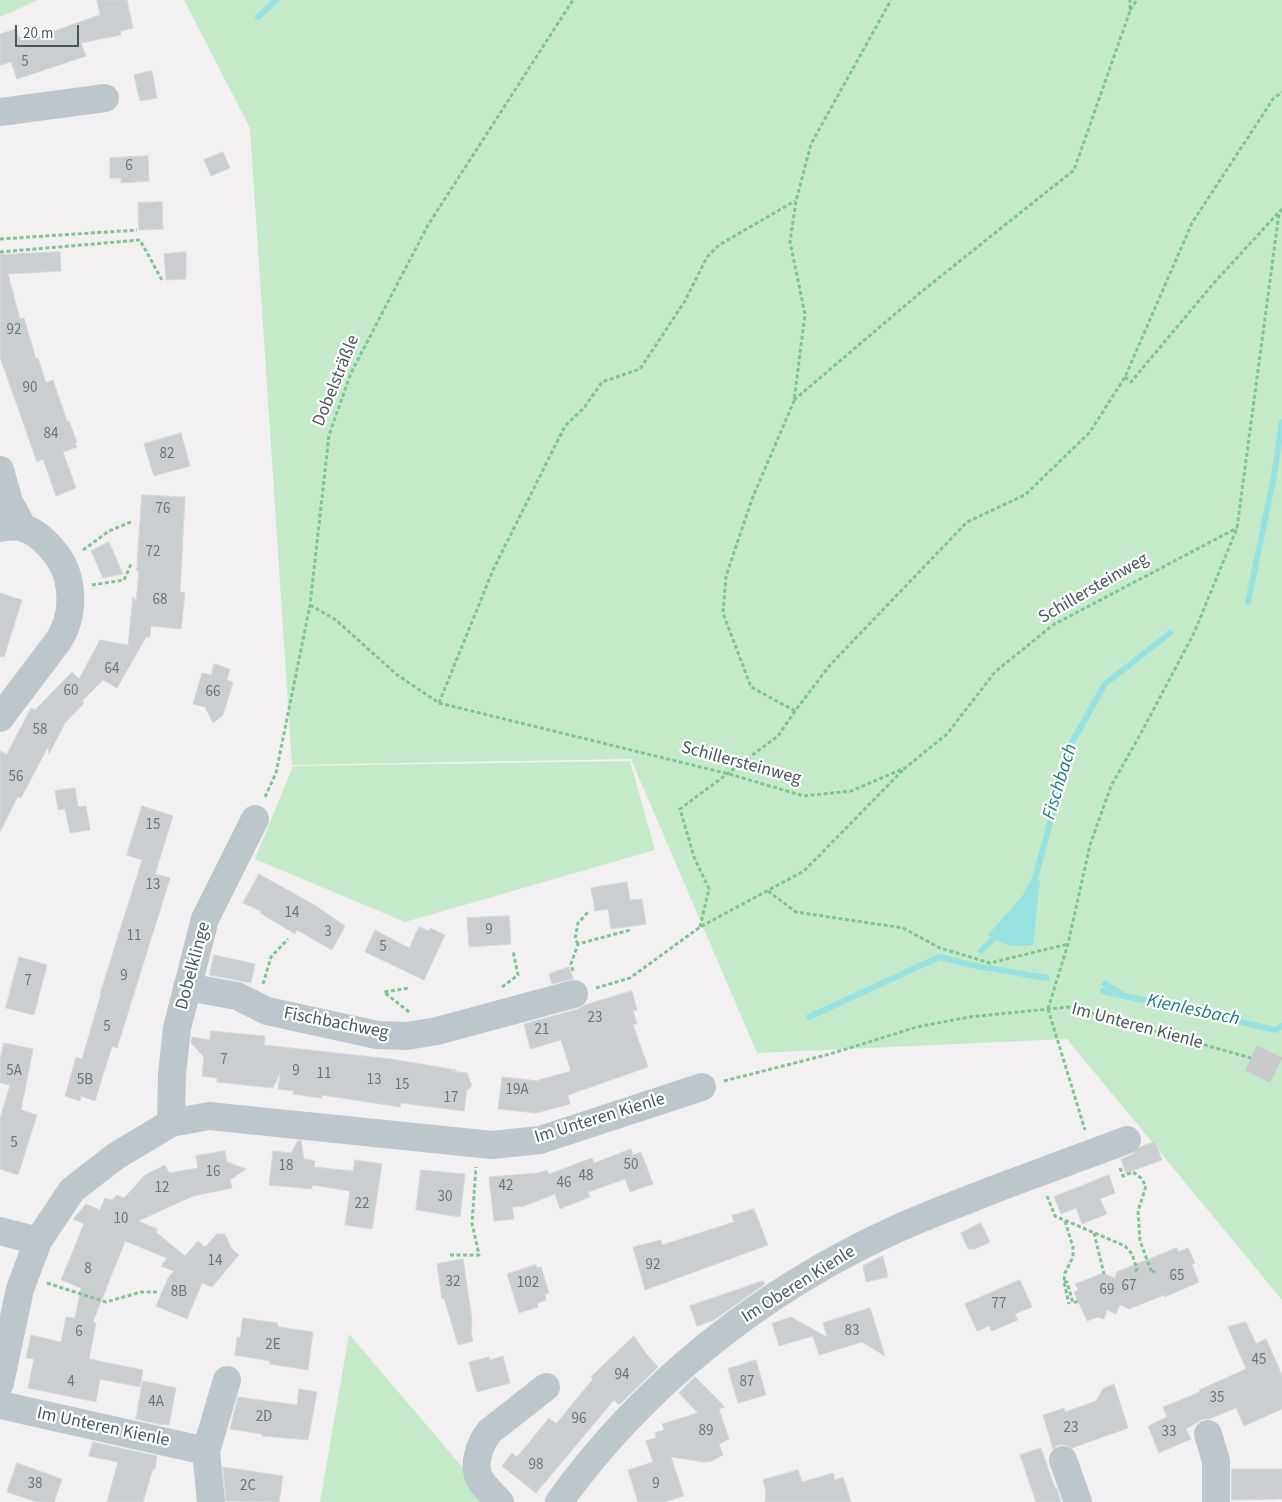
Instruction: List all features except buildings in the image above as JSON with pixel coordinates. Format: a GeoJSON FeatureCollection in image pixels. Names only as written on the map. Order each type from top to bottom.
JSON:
{"type":"FeatureCollection","features":[{"type":"Feature","properties":{"kind":"street"},"geometry":{"type":"LineString","coordinates":[[0,112],[105,98]]}},
{"type":"Feature","properties":{"kind":"street"},"geometry":{"type":"LineString","coordinates":[[0,470],[9,502],[19,520],[10,528],[44,540],[58,557],[68,577],[70,588],[70,606],[66,630],[0,718]]}},
{"type":"Feature","properties":{"kind":"street","name":"Dobelklinge"},"geometry":{"type":"LineString","coordinates":[[171,1123],[172,1074],[177,1028],[205,918],[255,819]]}},
{"type":"Feature","properties":{"kind":"street","name":"Fischbachweg"},"geometry":{"type":"LineString","coordinates":[[187,987],[237,996],[267,1010],[377,1035],[407,1036],[437,1031],[574,994]]}},
{"type":"Feature","properties":{"kind":"street","name":"Im Unteren Kienle"},"geometry":{"type":"LineString","coordinates":[[0,1383],[20,1289],[38,1242],[72,1190],[116,1156],[171,1123],[208,1116],[492,1145],[540,1140],[702,1087]]}},
{"type":"Feature","properties":{"kind":"street","name":"Im Oberen Kienle"},"geometry":{"type":"LineString","coordinates":[[559,1502],[578,1475],[613,1435],[684,1365],[748,1315],[798,1281],[889,1232],[1090,1142],[1127,1140]]}},
{"type":"Feature","properties":{"kind":"street"},"geometry":{"type":"LineString","coordinates":[[0,1231],[38,1242]]}},
{"type":"Feature","properties":{"kind":"street"},"geometry":{"type":"LineString","coordinates":[[210,1502],[206,1451],[227,1380]]}},
{"type":"Feature","properties":{"kind":"street"},"geometry":{"type":"LineString","coordinates":[[500,1502],[478,1475],[477,1463],[484,1439],[490,1431],[546,1387]]}},
{"type":"Feature","properties":{"kind":"street","name":"Im Unteren Kienle"},"geometry":{"type":"LineString","coordinates":[[0,1405],[206,1451]]}},
{"type":"Feature","properties":{"kind":"street"},"geometry":{"type":"LineString","coordinates":[[1208,1434],[1216,1461],[1216,1502]]}},
{"type":"Feature","properties":{"kind":"street"},"geometry":{"type":"LineString","coordinates":[[1063,1460],[1078,1502]]}},
{"type":"Feature","properties":{"kind":"path","name":"Dobelsträßle"},"geometry":{"type":"LineString","coordinates":[[255,819],[276,773],[310,605],[329,435],[351,373],[428,225],[573,0]]}},
{"type":"Feature","properties":{"kind":"path"},"geometry":{"type":"LineString","coordinates":[[795,710],[751,687],[723,613],[726,576],[752,499],[794,401],[805,314],[790,242],[796,201],[811,144],[891,0]]}},
{"type":"Feature","properties":{"kind":"path"},"geometry":{"type":"LineString","coordinates":[[1130,0],[1130,11]]}},
{"type":"Feature","properties":{"kind":"path"},"geometry":{"type":"LineString","coordinates":[[794,401],[921,292],[1074,170],[1130,11],[1137,0]]}},
{"type":"Feature","properties":{"kind":"path"},"geometry":{"type":"LineString","coordinates":[[700,927],[709,889],[694,857],[680,809],[778,736],[795,710],[830,665],[967,522],[1026,495],[1090,432],[1125,377],[1192,223],[1273,99],[1282,92]]}},
{"type":"Feature","properties":{"kind":"path"},"geometry":{"type":"LineString","coordinates":[[439,703],[493,570],[565,426],[584,408],[602,382],[640,369],[685,301],[707,257],[719,245],[796,201]]}},
{"type":"Feature","properties":{"kind":"path"},"geometry":{"type":"LineString","coordinates":[[1125,377],[1131,382],[1213,284],[1280,211]]}},
{"type":"Feature","properties":{"kind":"path"},"geometry":{"type":"LineString","coordinates":[[1090,1142],[1048,1009],[1068,944],[1090,845],[1111,786],[1194,633],[1237,528],[1280,211]]}},
{"type":"Feature","properties":{"kind":"path"},"geometry":{"type":"LineString","coordinates":[[0,239],[137,230]]}},
{"type":"Feature","properties":{"kind":"path"},"geometry":{"type":"LineString","coordinates":[[0,252],[140,240],[162,280]]}},
{"type":"Feature","properties":{"kind":"path"},"geometry":{"type":"LineString","coordinates":[[83,550],[108,531],[134,521]]}},
{"type":"Feature","properties":{"kind":"path","name":"Schillersteinweg"},"geometry":{"type":"LineString","coordinates":[[310,605],[336,620],[396,674],[439,703],[729,774],[804,796],[852,790],[905,768],[947,734],[995,672],[1053,625],[1237,528]]}},
{"type":"Feature","properties":{"kind":"path"},"geometry":{"type":"LineString","coordinates":[[70,588],[124,580],[131,564]]}},
{"type":"Feature","properties":{"kind":"path"},"geometry":{"type":"LineString","coordinates":[[588,912],[578,923],[575,939],[578,944],[571,964],[577,982],[574,994],[630,978],[700,927],[804,871],[905,768]]}},
{"type":"Feature","properties":{"kind":"path"},"geometry":{"type":"LineString","coordinates":[[768,891],[796,912],[903,928],[940,948],[990,964],[1068,944]]}},
{"type":"Feature","properties":{"kind":"path"},"geometry":{"type":"LineString","coordinates":[[578,944],[630,930]]}},
{"type":"Feature","properties":{"kind":"path"},"geometry":{"type":"LineString","coordinates":[[257,1006],[271,957],[288,939]]}},
{"type":"Feature","properties":{"kind":"path"},"geometry":{"type":"LineString","coordinates":[[401,1014],[410,1013],[384,992],[410,988]]}},
{"type":"Feature","properties":{"kind":"path","name":"Im Unteren Kienle"},"geometry":{"type":"LineString","coordinates":[[702,1087],[830,1054],[917,1028],[969,1017],[1069,1007],[1251,1058]]}},
{"type":"Feature","properties":{"kind":"path"},"geometry":{"type":"LineString","coordinates":[[450,1255],[479,1255],[472,1223],[478,1144]]}},
{"type":"Feature","properties":{"kind":"path"},"geometry":{"type":"LineString","coordinates":[[1123,1176],[1133,1172],[1146,1186],[1138,1211],[1140,1241],[1152,1273],[1155,1271]]}},
{"type":"Feature","properties":{"kind":"path"},"geometry":{"type":"LineString","coordinates":[[1047,1190],[1046,1198],[1055,1216],[1125,1246],[1132,1254],[1137,1269],[1135,1272]]}},
{"type":"Feature","properties":{"kind":"path"},"geometry":{"type":"LineString","coordinates":[[1065,1221],[1073,1247],[1073,1258],[1065,1273],[1064,1282],[1069,1304]]}},
{"type":"Feature","properties":{"kind":"path"},"geometry":{"type":"LineString","coordinates":[[1094,1232],[1104,1274]]}},
{"type":"Feature","properties":{"kind":"path"},"geometry":{"type":"LineString","coordinates":[[25,1276],[106,1302],[141,1292],[158,1292]]}},
{"type":"Feature","properties":{"kind":"path"},"geometry":{"type":"LineString","coordinates":[[1064,1282],[1067,1282],[1073,1303],[1078,1301]]}},
{"type":"Feature","properties":{"kind":"green space"},"geometry":{"type":"Polygon","coordinates":[[[0,0],[38,0],[0,17],[0,0]]]}},
{"type":"Feature","properties":{"kind":"green space"},"geometry":{"type":"Polygon","coordinates":[[[184,0],[1282,0],[1282,1300],[1067,1039],[757,1053],[631,759],[292,765],[250,128],[184,0]]]}},
{"type":"Feature","properties":{"kind":"green space"},"geometry":{"type":"Polygon","coordinates":[[[630,761],[655,850],[405,922],[255,859],[293,766],[630,761]]]}},
{"type":"Feature","properties":{"kind":"green space"},"geometry":{"type":"Polygon","coordinates":[[[349,1334],[492,1502],[320,1502],[349,1334]]]}},
{"type":"Feature","properties":{"kind":"water"},"geometry":{"type":"Polygon","coordinates":[[[1032,878],[1040,881],[1033,945],[1009,945],[988,935],[1023,895],[1032,878]]]}},
{"type":"Feature","properties":{"kind":"waterway","name":"Dobelklinge"},"geometry":{"type":"LineString","coordinates":[[258,17],[276,0]]}},
{"type":"Feature","properties":{"kind":"waterway","name":"Fischbach"},"geometry":{"type":"LineString","coordinates":[[1248,602],[1274,476],[1282,422]]}},
{"type":"Feature","properties":{"kind":"waterway","name":"Fischbach"},"geometry":{"type":"LineString","coordinates":[[1033,886],[1071,744],[1105,684],[1170,633]]}},
{"type":"Feature","properties":{"kind":"waterway","name":"Fischbach"},"geometry":{"type":"LineString","coordinates":[[981,951],[998,934]]}},
{"type":"Feature","properties":{"kind":"waterway","name":"Fischbach"},"geometry":{"type":"LineString","coordinates":[[809,1017],[939,957],[971,965],[1047,978]]}},
{"type":"Feature","properties":{"kind":"waterway"},"geometry":{"type":"LineString","coordinates":[[1105,984],[1122,994]]}},
{"type":"Feature","properties":{"kind":"waterway","name":"Kienlesbach"},"geometry":{"type":"LineString","coordinates":[[1103,991],[1275,1030],[1282,1026]]}},
{"type":"Feature","properties":{"kind":"tunnel"},"geometry":{"type":"LineString","coordinates":[[1251,1058],[1282,1073]]}}]}
